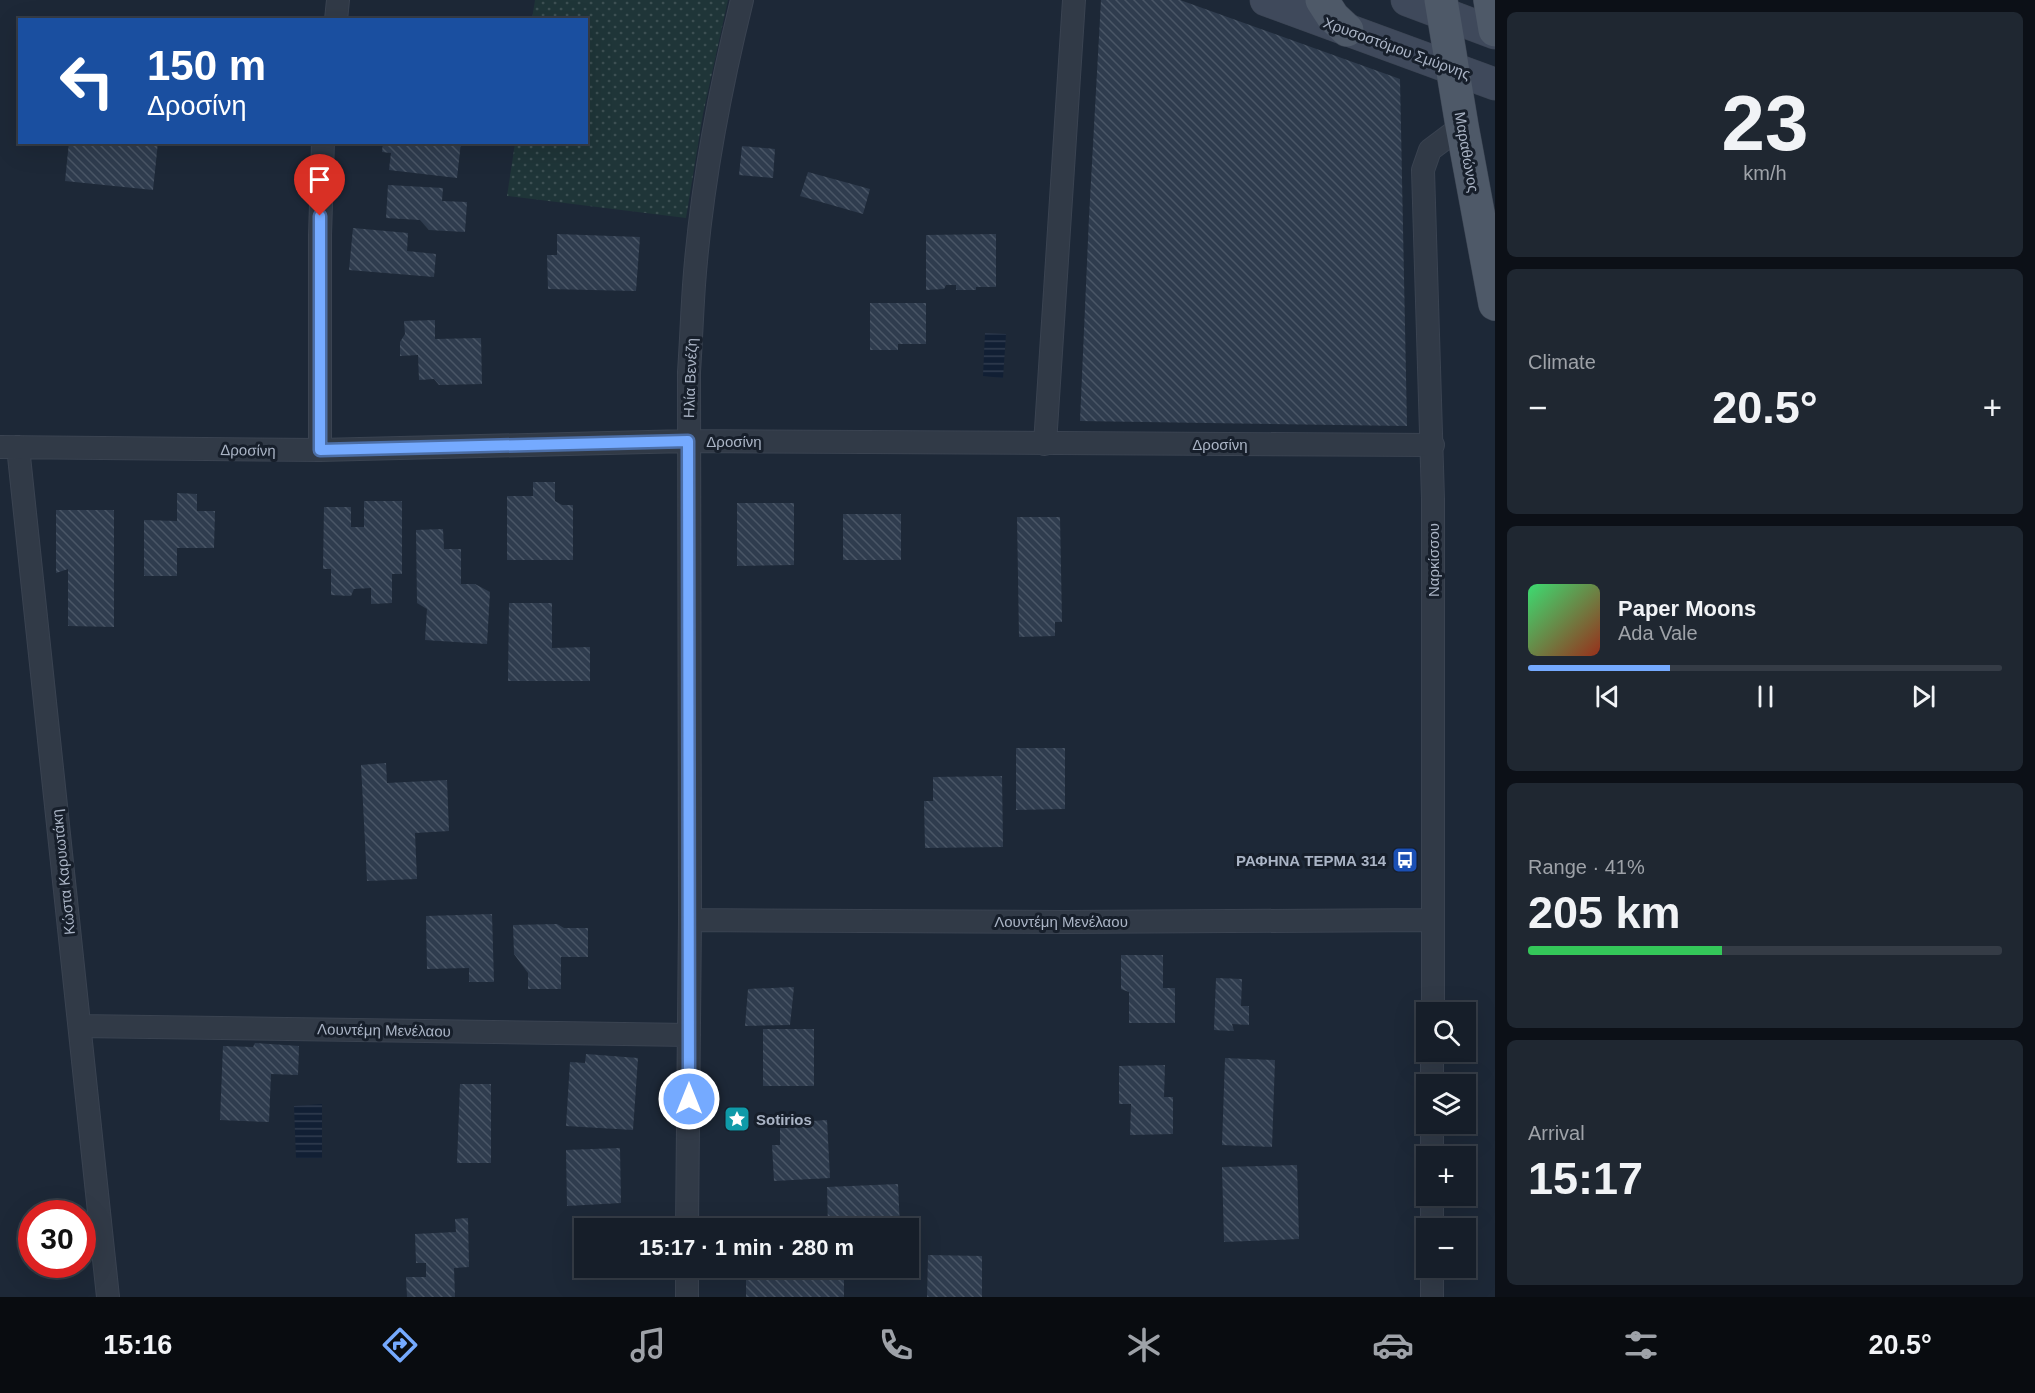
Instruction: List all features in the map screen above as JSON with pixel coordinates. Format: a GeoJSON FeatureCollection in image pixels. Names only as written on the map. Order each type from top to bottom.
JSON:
{"type":"FeatureCollection","features":[{"type":"Feature","properties":{"kind":"main road"},"geometry":{"type":"LineString","coordinates":[[1322,0],[1333,17],[1347,30]]}},
{"type":"Feature","properties":{"kind":"main road"},"geometry":{"type":"LineString","coordinates":[[1490,0],[1495,31]]}},
{"type":"Feature","properties":{"kind":"main road","name":"Μαραθώνος"},"geometry":{"type":"LineString","coordinates":[[1442,7],[1495,304]]}},
{"type":"Feature","properties":{"kind":"street"},"geometry":{"type":"LineString","coordinates":[[336,18],[338,0]]}},
{"type":"Feature","properties":{"kind":"street","name":"Ηλία Βενέζη"},"geometry":{"type":"LineString","coordinates":[[687,1218],[690,920],[689,372],[694,284],[703,204],[717,112],[742,0]]}},
{"type":"Feature","properties":{"kind":"street"},"geometry":{"type":"LineString","coordinates":[[1045,444],[1074,0]]}},
{"type":"Feature","properties":{"kind":"street","name":"Χρυσοστόμου Σμύρνης"},"geometry":{"type":"LineString","coordinates":[[1266,0],[1495,84]]}},
{"type":"Feature","properties":{"kind":"street"},"geometry":{"type":"LineString","coordinates":[[1407,0],[1442,7],[1495,31]]}},
{"type":"Feature","properties":{"kind":"street","name":"Ναρκίσσου"},"geometry":{"type":"LineString","coordinates":[[1432,1002],[1433,445],[1423,170],[1430,150],[1462,126]]}},
{"type":"Feature","properties":{"kind":"street"},"geometry":{"type":"LineString","coordinates":[[320,450],[320,235],[323,144]]}},
{"type":"Feature","properties":{"kind":"street","name":"Δροσίνη"},"geometry":{"type":"LineString","coordinates":[[9,447],[320,450],[688,441],[1433,445]]}},
{"type":"Feature","properties":{"kind":"street","name":"Κώστα Καρυωτάκη"},"geometry":{"type":"LineString","coordinates":[[9,447],[80,1026],[108,1297]]}},
{"type":"Feature","properties":{"kind":"street","name":"Λουντέμη Μενέλαου"},"geometry":{"type":"LineString","coordinates":[[690,920],[1064,922],[1433,920]]}},
{"type":"Feature","properties":{"kind":"street","name":"Λουντέμη Μενέλαου"},"geometry":{"type":"LineString","coordinates":[[80,1026],[689,1035]]}},
{"type":"Feature","properties":{"kind":"street"},"geometry":{"type":"LineString","coordinates":[[687,1278],[687,1297]]}},
{"type":"Feature","properties":{"kind":"street"},"geometry":{"type":"LineString","coordinates":[[1432,1278],[1432,1297]]}},
{"type":"Feature","properties":{"kind":"green space"},"geometry":{"type":"Polygon","coordinates":[[[535,0],[728,0],[703,114],[686,218],[507,196],[515,144],[588,144],[588,18],[532,18],[535,0]]]}},
{"type":"Feature","properties":{"kind":"water"},"geometry":{"type":"Polygon","coordinates":[[[985,333],[1006,334],[1003,378],[983,376],[985,333]]]}},
{"type":"Feature","properties":{"kind":"water"},"geometry":{"type":"Polygon","coordinates":[[[322,1104],[322,1158],[296,1158],[294,1106],[322,1104]]]}},
{"type":"Feature","properties":{"kind":"building"},"geometry":{"type":"Polygon","coordinates":[[[1101,0],[1180,0],[1400,79],[1407,426],[1080,421],[1101,0]]]}},
{"type":"Feature","properties":{"kind":"building"},"geometry":{"type":"Polygon","coordinates":[[[69,144],[158,144],[153,190],[65,181],[69,144]]]}},
{"type":"Feature","properties":{"kind":"building"},"geometry":{"type":"Polygon","coordinates":[[[383,144],[461,144],[457,178],[389,170],[391,153],[382,152],[383,144]]]}},
{"type":"Feature","properties":{"kind":"building"},"geometry":{"type":"Polygon","coordinates":[[[742,146],[775,149],[773,178],[739,175],[742,146]]]}},
{"type":"Feature","properties":{"kind":"building"},"geometry":{"type":"Polygon","coordinates":[[[808,172],[870,189],[863,214],[800,196],[808,172]]]}},
{"type":"Feature","properties":{"kind":"building"},"geometry":{"type":"Polygon","coordinates":[[[388,185],[443,188],[442,201],[467,202],[465,232],[429,230],[420,220],[386,218],[388,185]]]}},
{"type":"Feature","properties":{"kind":"building"},"geometry":{"type":"Polygon","coordinates":[[[353,228],[408,233],[407,251],[436,254],[434,277],[349,270],[353,228]]]}},
{"type":"Feature","properties":{"kind":"building"},"geometry":{"type":"Polygon","coordinates":[[[557,234],[640,237],[636,291],[548,289],[547,255],[557,255],[557,234]]]}},
{"type":"Feature","properties":{"kind":"building"},"geometry":{"type":"Polygon","coordinates":[[[996,234],[996,287],[956,290],[956,285],[946,285],[944,289],[926,290],[926,235],[996,234]]]}},
{"type":"Feature","properties":{"kind":"building"},"geometry":{"type":"Polygon","coordinates":[[[870,303],[926,303],[926,344],[898,344],[898,350],[870,350],[870,303]]]}},
{"type":"Feature","properties":{"kind":"building"},"geometry":{"type":"Polygon","coordinates":[[[435,320],[435,339],[481,338],[482,384],[439,385],[434,379],[419,380],[418,355],[400,356],[400,342],[405,334],[404,321],[435,320]]]}},
{"type":"Feature","properties":{"kind":"building"},"geometry":{"type":"Polygon","coordinates":[[[533,482],[555,482],[555,501],[562,505],[573,505],[573,560],[507,560],[507,496],[533,496],[533,482]]]}},
{"type":"Feature","properties":{"kind":"building"},"geometry":{"type":"Polygon","coordinates":[[[177,493],[197,494],[197,511],[215,511],[214,548],[177,548],[177,576],[144,576],[144,520],[177,521],[177,493]]]}},
{"type":"Feature","properties":{"kind":"building"},"geometry":{"type":"Polygon","coordinates":[[[364,501],[402,501],[402,574],[392,574],[392,603],[371,604],[371,588],[354,589],[351,596],[331,595],[331,569],[323,569],[324,507],[351,507],[351,527],[364,527],[364,501]]]}},
{"type":"Feature","properties":{"kind":"building"},"geometry":{"type":"Polygon","coordinates":[[[737,503],[794,503],[794,565],[737,566],[737,503]]]}},
{"type":"Feature","properties":{"kind":"building"},"geometry":{"type":"Polygon","coordinates":[[[56,510],[114,510],[114,627],[68,626],[68,569],[56,573],[56,510]]]}},
{"type":"Feature","properties":{"kind":"building"},"geometry":{"type":"Polygon","coordinates":[[[843,514],[901,514],[901,560],[843,560],[843,514]]]}},
{"type":"Feature","properties":{"kind":"building"},"geometry":{"type":"Polygon","coordinates":[[[1017,517],[1060,517],[1062,622],[1055,622],[1055,636],[1019,637],[1017,517]]]}},
{"type":"Feature","properties":{"kind":"building"},"geometry":{"type":"Polygon","coordinates":[[[443,529],[444,549],[461,549],[461,584],[475,584],[490,592],[487,644],[425,640],[427,609],[417,603],[416,530],[443,529]]]}},
{"type":"Feature","properties":{"kind":"building"},"geometry":{"type":"Polygon","coordinates":[[[509,603],[552,603],[552,648],[590,647],[590,681],[508,681],[509,603]]]}},
{"type":"Feature","properties":{"kind":"building"},"geometry":{"type":"Polygon","coordinates":[[[1016,748],[1065,748],[1065,809],[1016,810],[1016,748]]]}},
{"type":"Feature","properties":{"kind":"building"},"geometry":{"type":"Polygon","coordinates":[[[386,763],[387,783],[447,780],[449,831],[415,833],[417,879],[367,881],[361,765],[386,763]]]}},
{"type":"Feature","properties":{"kind":"building"},"geometry":{"type":"Polygon","coordinates":[[[1002,776],[1003,847],[925,848],[924,801],[933,801],[933,777],[1002,776]]]}},
{"type":"Feature","properties":{"kind":"building"},"geometry":{"type":"Polygon","coordinates":[[[492,914],[494,982],[469,982],[469,968],[427,969],[426,916],[492,914]]]}},
{"type":"Feature","properties":{"kind":"building"},"geometry":{"type":"Polygon","coordinates":[[[557,924],[564,928],[588,928],[588,957],[561,957],[561,989],[528,989],[528,973],[514,954],[513,925],[557,924]]]}},
{"type":"Feature","properties":{"kind":"building"},"geometry":{"type":"Polygon","coordinates":[[[1121,955],[1163,955],[1163,988],[1175,988],[1175,1023],[1129,1023],[1129,992],[1121,989],[1121,955]]]}},
{"type":"Feature","properties":{"kind":"building"},"geometry":{"type":"Polygon","coordinates":[[[1216,978],[1242,979],[1241,1006],[1249,1006],[1249,1025],[1232,1024],[1234,1031],[1214,1030],[1216,978]]]}},
{"type":"Feature","properties":{"kind":"building"},"geometry":{"type":"Polygon","coordinates":[[[794,987],[790,1025],[745,1026],[748,989],[794,987]]]}},
{"type":"Feature","properties":{"kind":"building"},"geometry":{"type":"Polygon","coordinates":[[[763,1029],[814,1029],[814,1086],[763,1086],[763,1029]]]}},
{"type":"Feature","properties":{"kind":"building"},"geometry":{"type":"Polygon","coordinates":[[[255,1043],[299,1046],[298,1075],[271,1074],[269,1122],[220,1120],[223,1046],[253,1047],[255,1043]]]}},
{"type":"Feature","properties":{"kind":"building"},"geometry":{"type":"Polygon","coordinates":[[[586,1054],[638,1058],[633,1130],[566,1126],[570,1062],[585,1063],[586,1054]]]}},
{"type":"Feature","properties":{"kind":"building"},"geometry":{"type":"Polygon","coordinates":[[[1225,1058],[1275,1060],[1272,1147],[1222,1145],[1225,1058]]]}},
{"type":"Feature","properties":{"kind":"building"},"geometry":{"type":"Polygon","coordinates":[[[1165,1065],[1164,1097],[1173,1097],[1173,1134],[1130,1135],[1131,1104],[1119,1104],[1119,1066],[1165,1065]]]}},
{"type":"Feature","properties":{"kind":"building"},"geometry":{"type":"Polygon","coordinates":[[[460,1084],[491,1084],[491,1163],[457,1163],[460,1084]]]}},
{"type":"Feature","properties":{"kind":"building"},"geometry":{"type":"Polygon","coordinates":[[[827,1120],[830,1178],[774,1181],[772,1145],[780,1145],[780,1123],[827,1120]]]}},
{"type":"Feature","properties":{"kind":"building"},"geometry":{"type":"Polygon","coordinates":[[[620,1148],[621,1203],[567,1206],[566,1150],[620,1148]]]}},
{"type":"Feature","properties":{"kind":"building"},"geometry":{"type":"Polygon","coordinates":[[[1297,1165],[1299,1239],[1224,1242],[1222,1167],[1297,1165]]]}},
{"type":"Feature","properties":{"kind":"building"},"geometry":{"type":"Polygon","coordinates":[[[898,1184],[900,1218],[828,1218],[827,1187],[898,1184]]]}},
{"type":"Feature","properties":{"kind":"building"},"geometry":{"type":"Polygon","coordinates":[[[468,1218],[469,1267],[454,1268],[455,1297],[407,1297],[406,1277],[426,1277],[426,1263],[416,1263],[415,1234],[456,1232],[455,1219],[468,1218]]]}},
{"type":"Feature","properties":{"kind":"building"},"geometry":{"type":"Polygon","coordinates":[[[928,1255],[982,1256],[982,1297],[927,1297],[928,1255]]]}},
{"type":"Feature","properties":{"kind":"building"},"geometry":{"type":"Polygon","coordinates":[[[746,1278],[844,1278],[844,1297],[746,1297],[746,1278]]]}},
{"type":"Feature","properties":{"kind":"place","name":"ΡΑΦΗΝΑ ΤΕΡΜΑ 314"},"geometry":{"type":"Point","coordinates":[1405,860]}},
{"type":"Feature","properties":{"kind":"place","name":"Sotirios"},"geometry":{"type":"Point","coordinates":[737,1119]}},
{"type":"Feature","properties":{"kind":"route"},"geometry":{"type":"LineString","coordinates":[[320,216],[320,450],[688,441],[689,1099]]}}]}
